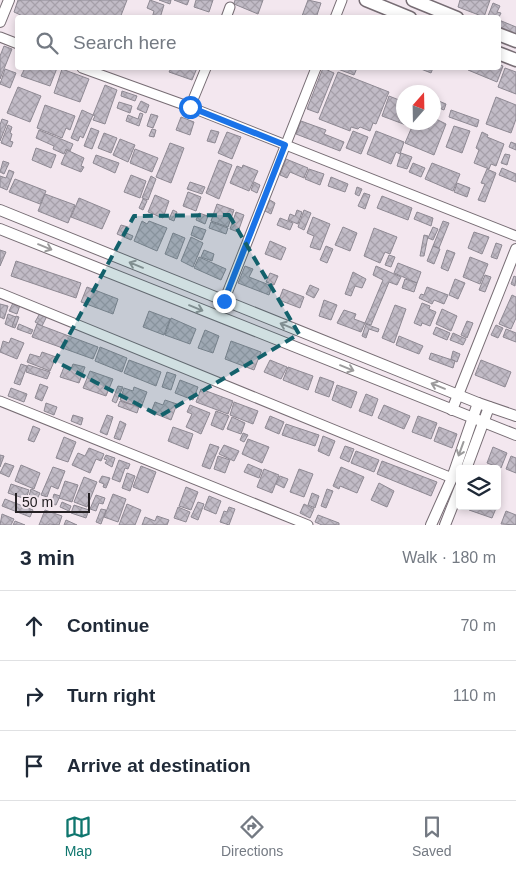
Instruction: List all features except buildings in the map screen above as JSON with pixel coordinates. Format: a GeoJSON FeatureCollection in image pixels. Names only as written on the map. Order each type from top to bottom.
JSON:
{"type":"FeatureCollection","features":[{"type":"Feature","properties":{"kind":"main road"},"geometry":{"type":"LineString","coordinates":[[366,0],[403,15]]}},
{"type":"Feature","properties":{"kind":"main road"},"geometry":{"type":"LineString","coordinates":[[413,0],[449,15]]}},
{"type":"Feature","properties":{"kind":"main road"},"geometry":{"type":"LineString","coordinates":[[501,35],[516,41]]}},
{"type":"Feature","properties":{"kind":"main road"},"geometry":{"type":"LineString","coordinates":[[501,54],[516,60]]}},
{"type":"Feature","properties":{"kind":"street"},"geometry":{"type":"LineString","coordinates":[[0,22],[9,0]]}},
{"type":"Feature","properties":{"kind":"street"},"geometry":{"type":"LineString","coordinates":[[337,15],[342,0]]}},
{"type":"Feature","properties":{"kind":"street"},"geometry":{"type":"LineString","coordinates":[[227,15],[230,7]]}},
{"type":"Feature","properties":{"kind":"street"},"geometry":{"type":"LineString","coordinates":[[0,37],[15,43]]}},
{"type":"Feature","properties":{"kind":"street"},"geometry":{"type":"LineString","coordinates":[[88,70],[190,107],[516,236]]}},
{"type":"Feature","properties":{"kind":"street"},"geometry":{"type":"LineString","coordinates":[[190,107],[205,70]]}},
{"type":"Feature","properties":{"kind":"street"},"geometry":{"type":"LineString","coordinates":[[224,301],[315,70]]}},
{"type":"Feature","properties":{"kind":"street"},"geometry":{"type":"LineString","coordinates":[[0,210],[478,403],[516,416]]}},
{"type":"Feature","properties":{"kind":"street"},"geometry":{"type":"LineString","coordinates":[[0,229],[516,436]]}},
{"type":"Feature","properties":{"kind":"street"},"geometry":{"type":"LineString","coordinates":[[452,410],[516,249]]}},
{"type":"Feature","properties":{"kind":"street"},"geometry":{"type":"LineString","coordinates":[[0,293],[452,478]]}},
{"type":"Feature","properties":{"kind":"street"},"geometry":{"type":"LineString","coordinates":[[0,401],[308,525]]}},
{"type":"Feature","properties":{"kind":"street"},"geometry":{"type":"LineString","coordinates":[[431,525],[452,478],[478,403]]}},
{"type":"Feature","properties":{"kind":"street"},"geometry":{"type":"LineString","coordinates":[[467,465],[489,407]]}},
{"type":"Feature","properties":{"kind":"street"},"geometry":{"type":"LineString","coordinates":[[444,525],[456,496]]}},
{"type":"Feature","properties":{"kind":"highlighted area"},"geometry":{"type":"Polygon","coordinates":[[[229,215],[299,334],[160,416],[55,361],[134,216],[229,215]]]}},
{"type":"Feature","properties":{"kind":"route"},"geometry":{"type":"LineString","coordinates":[[190,107],[285,145],[224,301]]}}]}
